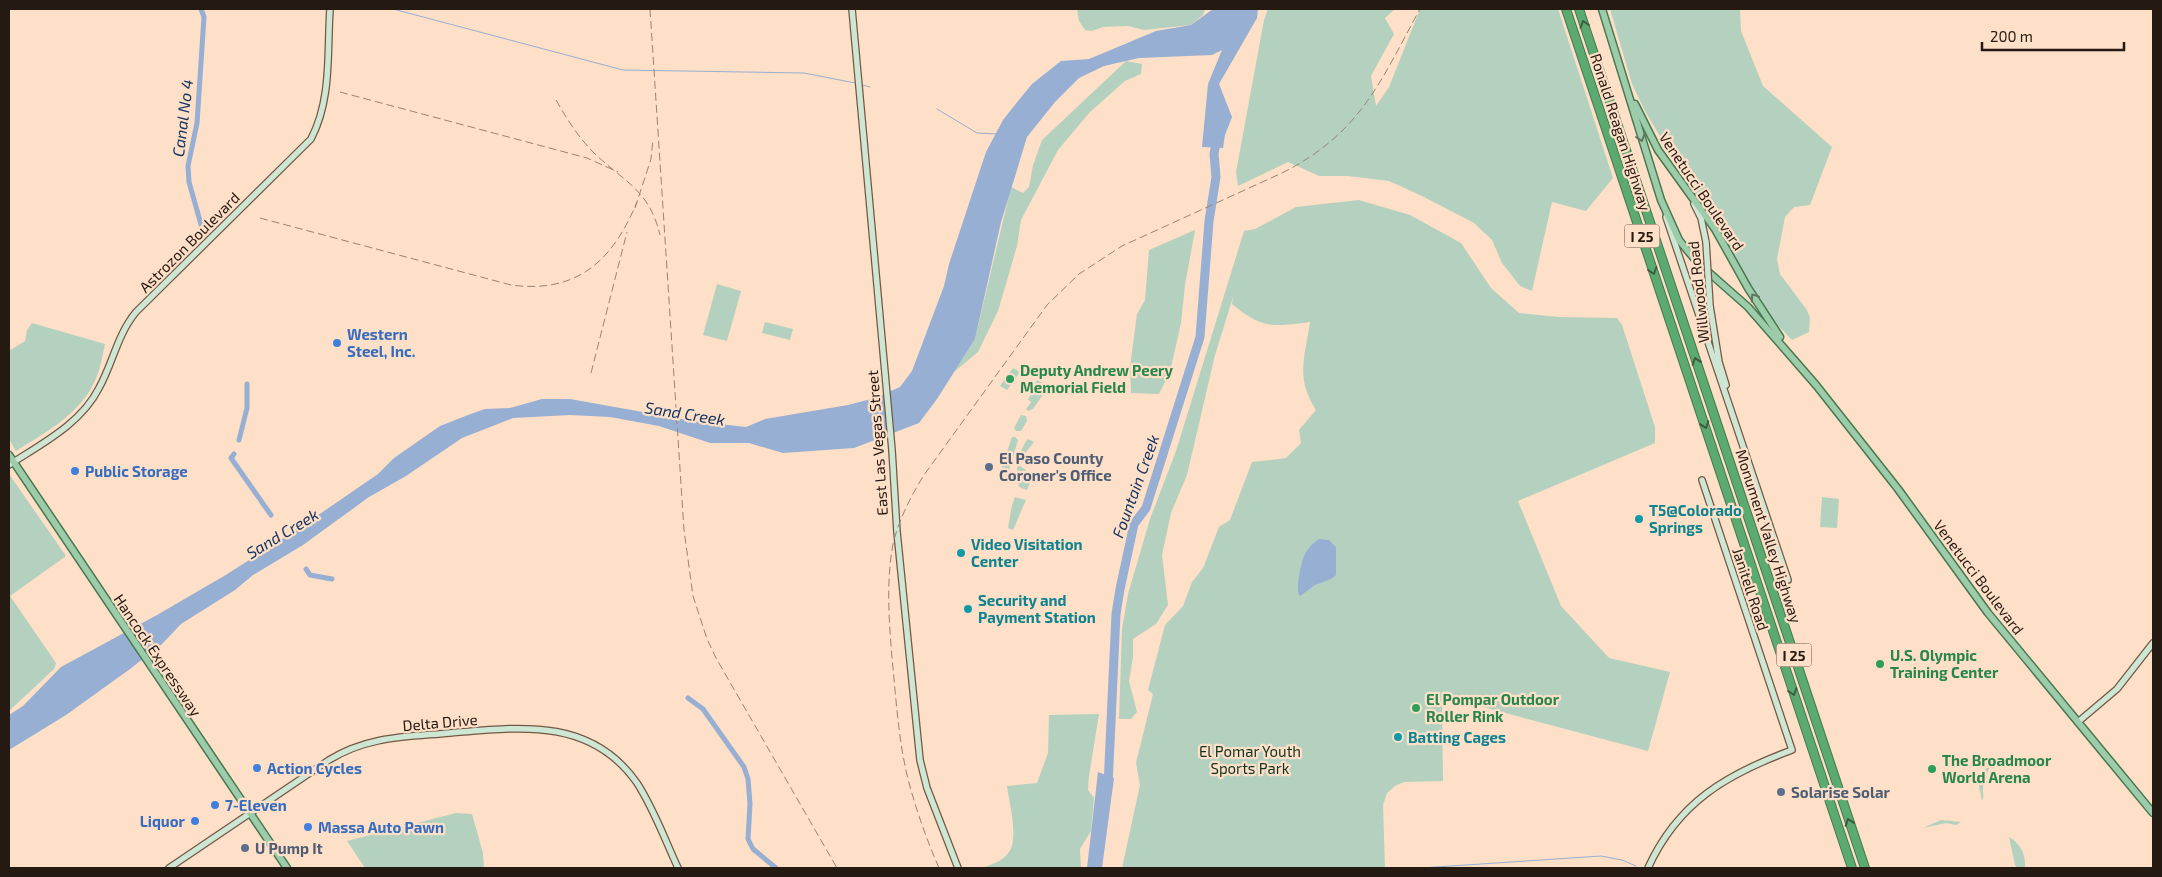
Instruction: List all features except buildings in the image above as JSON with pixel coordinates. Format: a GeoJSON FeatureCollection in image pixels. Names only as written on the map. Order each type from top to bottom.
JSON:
{"type":"FeatureCollection","features":[{"type":"Feature","properties":{"kind":"highway","name":"Ronald Reagan Highway"},"geometry":{"type":"LineString","coordinates":[[1566,9],[1717,462]]}},
{"type":"Feature","properties":{"kind":"highway","name":"Ronald Reagan Highway"},"geometry":{"type":"LineString","coordinates":[[1579,9],[1723,441]]}},
{"type":"Feature","properties":{"kind":"highway","name":"Monument Valley Highway"},"geometry":{"type":"LineString","coordinates":[[1723,441],[1865,868]]}},
{"type":"Feature","properties":{"kind":"highway","name":"Monument Valley Highway"},"geometry":{"type":"LineString","coordinates":[[1717,462],[1852,868]]}},
{"type":"Feature","properties":{"kind":"main road","name":"Venetucci Boulevard"},"geometry":{"type":"LineString","coordinates":[[1602,9],[1629,91],[1636,121],[1661,200],[1672,227],[1687,252],[1748,307],[1790,353],[1898,489],[1988,613],[2153,813]]}},
{"type":"Feature","properties":{"kind":"main road","name":"Venetucci Boulevard"},"geometry":{"type":"LineString","coordinates":[[1629,91],[1649,134],[1679,180],[1716,229],[1748,288],[1790,353]]}},
{"type":"Feature","properties":{"kind":"main road","name":"Hancock Expressway"},"geometry":{"type":"LineString","coordinates":[[9,455],[11,464],[287,868]]}},
{"type":"Feature","properties":{"kind":"street","name":"Astrozon Boulevard"},"geometry":{"type":"LineString","coordinates":[[11,464],[66,427],[86,409],[103,381],[122,332],[136,312],[311,138],[319,122],[325,100],[330,9]]}},
{"type":"Feature","properties":{"kind":"street","name":"East Las Vegas Street"},"geometry":{"type":"LineString","coordinates":[[852,9],[892,450],[896,532],[920,760],[927,788],[958,868]]}},
{"type":"Feature","properties":{"kind":"street","name":"Willwood Road"},"geometry":{"type":"LineString","coordinates":[[1679,180],[1701,218],[1706,242],[1710,306],[1719,362],[1730,407]]}},
{"type":"Feature","properties":{"kind":"street","name":"Willwood Road"},"geometry":{"type":"LineString","coordinates":[[1661,200],[1699,319],[1788,580]]}},
{"type":"Feature","properties":{"kind":"street","name":"Janitell Road"},"geometry":{"type":"LineString","coordinates":[[1648,868],[1670,831],[1706,793],[1740,771],[1792,750],[1702,480]]}},
{"type":"Feature","properties":{"kind":"street"},"geometry":{"type":"LineString","coordinates":[[2078,722],[2117,689],[2153,643]]}},
{"type":"Feature","properties":{"kind":"street","name":"Delta Drive"},"geometry":{"type":"LineString","coordinates":[[170,868],[335,757],[368,742],[514,728],[544,729],[565,733],[591,743],[616,760],[628,772],[644,795],[678,868]]}},
{"type":"Feature","properties":{"kind":"green space"},"geometry":{"type":"Polygon","coordinates":[[[1077,9],[1205,9],[1203,15],[1191,25],[1144,30],[1128,26],[1103,27],[1092,31],[1085,30],[1079,21],[1077,9]]]}},
{"type":"Feature","properties":{"kind":"green space"},"geometry":{"type":"Polygon","coordinates":[[[1268,9],[1395,9],[1385,18],[1394,34],[1371,76],[1376,106],[1389,87],[1420,9],[1558,9],[1613,178],[1586,211],[1552,202],[1532,291],[1520,286],[1502,263],[1492,240],[1474,223],[1389,181],[1348,176],[1319,176],[1288,162],[1238,186],[1236,172],[1264,20],[1268,9]]]}},
{"type":"Feature","properties":{"kind":"green space"},"geometry":{"type":"Polygon","coordinates":[[[1610,9],[1740,9],[1741,31],[1763,86],[1832,147],[1810,205],[1794,207],[1785,217],[1777,259],[1780,274],[1807,310],[1810,318],[1809,332],[1792,340],[1761,308],[1645,111],[1632,84],[1610,9]]]}},
{"type":"Feature","properties":{"kind":"green space"},"geometry":{"type":"Polygon","coordinates":[[[1126,61],[1142,64],[1141,74],[1125,81],[1090,112],[1058,150],[1021,220],[1017,246],[998,311],[978,352],[954,372],[975,339],[1011,187],[1023,193],[1029,187],[1033,165],[1042,140],[1126,61]]]}},
{"type":"Feature","properties":{"kind":"green space","name":"El Pomar Youth Sports Park"},"geometry":{"type":"Polygon","coordinates":[[[1359,200],[1410,215],[1461,243],[1491,288],[1519,313],[1558,317],[1617,318],[1622,325],[1655,427],[1655,443],[1518,501],[1561,606],[1609,658],[1670,672],[1648,751],[1442,696],[1443,781],[1404,782],[1395,786],[1387,793],[1383,805],[1385,868],[1122,868],[1140,785],[1136,763],[1153,694],[1148,690],[1165,625],[1183,606],[1192,582],[1203,568],[1219,527],[1230,520],[1252,462],[1286,458],[1301,443],[1299,430],[1316,410],[1306,388],[1303,367],[1310,322],[1277,325],[1260,322],[1232,304],[1233,297],[1215,355],[1187,475],[1171,513],[1162,555],[1168,605],[1156,624],[1133,639],[1133,657],[1129,681],[1137,712],[1131,719],[1119,719],[1122,629],[1128,594],[1150,519],[1176,451],[1244,231],[1255,229],[1296,207],[1359,200]]]}},
{"type":"Feature","properties":{"kind":"green space"},"geometry":{"type":"Polygon","coordinates":[[[1195,230],[1185,285],[1181,323],[1170,372],[1159,394],[1131,393],[1130,367],[1137,314],[1145,300],[1149,250],[1195,230]]]}},
{"type":"Feature","properties":{"kind":"green space"},"geometry":{"type":"Polygon","coordinates":[[[717,284],[741,291],[727,341],[703,335],[717,284]]]}},
{"type":"Feature","properties":{"kind":"green space"},"geometry":{"type":"Polygon","coordinates":[[[765,322],[793,329],[790,340],[762,333],[765,322]]]}},
{"type":"Feature","properties":{"kind":"green space"},"geometry":{"type":"Polygon","coordinates":[[[32,323],[105,344],[95,380],[78,406],[59,423],[16,451],[9,439],[9,351],[25,341],[27,330],[32,323]]]}},
{"type":"Feature","properties":{"kind":"green space","name":"Deputy Andrew Peery Memorial Field"},"geometry":{"type":"Polygon","coordinates":[[[1013,368],[1020,372],[1007,390],[1000,386],[1013,368]]]}},
{"type":"Feature","properties":{"kind":"green space"},"geometry":{"type":"Polygon","coordinates":[[[1037,380],[1049,386],[1033,409],[1028,411],[1026,409],[1031,402],[1028,399],[1035,388],[1033,386],[1037,380]]]}},
{"type":"Feature","properties":{"kind":"green space"},"geometry":{"type":"Polygon","coordinates":[[[1021,415],[1026,416],[1027,421],[1021,431],[1016,431],[1014,428],[1021,415]]]}},
{"type":"Feature","properties":{"kind":"green space"},"geometry":{"type":"Polygon","coordinates":[[[1012,437],[1018,440],[1008,474],[999,476],[1012,437]]]}},
{"type":"Feature","properties":{"kind":"green space"},"geometry":{"type":"Polygon","coordinates":[[[1028,439],[1034,442],[1026,452],[1020,466],[1026,470],[1017,476],[1019,456],[1028,439]]]}},
{"type":"Feature","properties":{"kind":"green space"},"geometry":{"type":"Polygon","coordinates":[[[9,474],[66,556],[10,596],[56,663],[54,669],[9,711],[9,474]]]}},
{"type":"Feature","properties":{"kind":"green space"},"geometry":{"type":"Polygon","coordinates":[[[1026,479],[1031,481],[1027,490],[1019,487],[1018,481],[1026,479]]]}},
{"type":"Feature","properties":{"kind":"green space"},"geometry":{"type":"Polygon","coordinates":[[[1015,497],[1026,500],[1013,530],[1008,528],[1015,497]]]}},
{"type":"Feature","properties":{"kind":"green space"},"geometry":{"type":"Polygon","coordinates":[[[1822,497],[1839,499],[1837,528],[1820,527],[1822,497]]]}},
{"type":"Feature","properties":{"kind":"green space"},"geometry":{"type":"Polygon","coordinates":[[[1099,714],[1088,790],[1094,798],[1091,831],[1080,849],[1081,868],[983,868],[1004,858],[1012,846],[1013,829],[1007,786],[1037,783],[1048,753],[1049,715],[1099,714]]]}},
{"type":"Feature","properties":{"kind":"green space"},"geometry":{"type":"Polygon","coordinates":[[[1986,768],[1989,768],[1984,783],[1982,801],[1979,786],[1986,768]]]}},
{"type":"Feature","properties":{"kind":"green space"},"geometry":{"type":"Polygon","coordinates":[[[456,813],[472,814],[483,853],[484,868],[365,868],[347,841],[456,813]]]}},
{"type":"Feature","properties":{"kind":"green space"},"geometry":{"type":"Polygon","coordinates":[[[1941,820],[1961,822],[1956,825],[1946,823],[1923,828],[1941,820]]]}},
{"type":"Feature","properties":{"kind":"green space"},"geometry":{"type":"Polygon","coordinates":[[[2009,837],[2022,850],[2025,868],[2017,868],[2015,865],[2009,837]]]}},
{"type":"Feature","properties":{"kind":"water"},"geometry":{"type":"Polygon","coordinates":[[[1213,9],[1258,9],[1257,18],[1219,84],[1232,117],[1225,135],[1223,148],[1202,147],[1208,84],[1222,50],[1212,55],[1139,58],[1104,66],[1079,78],[1055,102],[1027,137],[1001,222],[975,339],[937,399],[919,423],[854,448],[783,453],[749,443],[710,443],[659,426],[610,417],[570,415],[513,418],[462,438],[406,476],[369,497],[303,545],[253,575],[235,590],[181,624],[162,644],[130,669],[66,715],[9,750],[9,715],[23,706],[61,667],[224,576],[298,529],[378,474],[394,458],[440,426],[485,409],[510,408],[542,399],[570,399],[693,421],[746,427],[765,419],[848,405],[875,398],[900,387],[912,371],[944,286],[949,264],[986,152],[1003,120],[1032,84],[1061,61],[1089,59],[1156,31],[1191,25],[1213,9]]]}},
{"type":"Feature","properties":{"kind":"water"},"geometry":{"type":"Polygon","coordinates":[[[1319,539],[1329,540],[1336,547],[1336,575],[1315,585],[1300,596],[1298,583],[1303,558],[1309,548],[1319,539]]]}},
{"type":"Feature","properties":{"kind":"water"},"geometry":{"type":"Polygon","coordinates":[[[1098,772],[1114,778],[1102,868],[1087,868],[1098,772]]]}},
{"type":"Feature","properties":{"kind":"waterway","name":"Canal No 4"},"geometry":{"type":"LineString","coordinates":[[201,9],[204,17],[197,123],[188,166],[189,182],[202,228]]}},
{"type":"Feature","properties":{"kind":"waterway"},"geometry":{"type":"LineString","coordinates":[[393,9],[623,70],[804,73],[855,83]]}},
{"type":"Feature","properties":{"kind":"waterway"},"geometry":{"type":"LineString","coordinates":[[862,85],[870,87]]}},
{"type":"Feature","properties":{"kind":"waterway"},"geometry":{"type":"LineString","coordinates":[[937,109],[977,133],[997,134]]}},
{"type":"Feature","properties":{"kind":"waterway","name":"Fountain Creek"},"geometry":{"type":"LineString","coordinates":[[1108,786],[1116,614],[1120,589],[1134,524],[1146,508],[1200,337],[1209,221],[1216,177],[1214,154],[1217,137]]}},
{"type":"Feature","properties":{"kind":"waterway","name":"Canal No 4"},"geometry":{"type":"LineString","coordinates":[[239,440],[247,408],[247,384]]}},
{"type":"Feature","properties":{"kind":"waterway","name":"Canal No 4"},"geometry":{"type":"LineString","coordinates":[[234,454],[231,458],[271,515]]}},
{"type":"Feature","properties":{"kind":"waterway","name":"Canal No 4"},"geometry":{"type":"LineString","coordinates":[[306,569],[310,575],[332,579]]}},
{"type":"Feature","properties":{"kind":"waterway","name":"Canal No 4"},"geometry":{"type":"LineString","coordinates":[[688,698],[703,709],[744,767],[748,779],[750,804],[748,839],[753,849],[776,868]]}},
{"type":"Feature","properties":{"kind":"waterway"},"geometry":{"type":"LineString","coordinates":[[1421,868],[1601,856],[1622,860],[1636,866]]}},
{"type":"Feature","properties":{"kind":"railway"},"geometry":{"type":"LineString","coordinates":[[650,9],[684,530],[693,596],[707,639],[716,658],[837,868]]}},
{"type":"Feature","properties":{"kind":"railway"},"geometry":{"type":"LineString","coordinates":[[939,868],[917,811],[901,746],[890,630],[889,587],[893,544],[902,517],[915,491],[924,475],[1047,305],[1079,274],[1122,246],[1282,173],[1331,141],[1350,123],[1366,103],[1393,60],[1420,9]]}},
{"type":"Feature","properties":{"kind":"railway"},"geometry":{"type":"LineString","coordinates":[[340,92],[587,158],[618,172]]}},
{"type":"Feature","properties":{"kind":"railway"},"geometry":{"type":"LineString","coordinates":[[556,100],[573,128],[588,147],[642,196],[655,219],[660,235]]}},
{"type":"Feature","properties":{"kind":"railway"},"geometry":{"type":"LineString","coordinates":[[635,208],[651,159],[653,140]]}},
{"type":"Feature","properties":{"kind":"railway"},"geometry":{"type":"LineString","coordinates":[[260,218],[511,285],[535,286],[556,284],[574,278],[590,269],[617,241],[637,202]]}},
{"type":"Feature","properties":{"kind":"railway"},"geometry":{"type":"LineString","coordinates":[[591,373],[627,232]]}},
{"type":"Feature","properties":{"kind":"place","name":"Western Steel, Inc."},"geometry":{"type":"Point","coordinates":[337,343]}},
{"type":"Feature","properties":{"kind":"place","name":"Deputy Andrew Peery Memorial Field"},"geometry":{"type":"Point","coordinates":[1010,379]}},
{"type":"Feature","properties":{"kind":"place","name":"El Paso County Coroner's Office"},"geometry":{"type":"Point","coordinates":[989,467]}},
{"type":"Feature","properties":{"kind":"place","name":"Public Storage"},"geometry":{"type":"Point","coordinates":[75,471]}},
{"type":"Feature","properties":{"kind":"place","name":"T5@Colorado Springs"},"geometry":{"type":"Point","coordinates":[1639,519]}},
{"type":"Feature","properties":{"kind":"place","name":"Video Visitation Center"},"geometry":{"type":"Point","coordinates":[961,553]}},
{"type":"Feature","properties":{"kind":"place","name":"Security and Payment Station"},"geometry":{"type":"Point","coordinates":[968,609]}},
{"type":"Feature","properties":{"kind":"place","name":"U.S. Olympic Training Center"},"geometry":{"type":"Point","coordinates":[1880,664]}},
{"type":"Feature","properties":{"kind":"place","name":"El Pompar Outdoor Roller Rink"},"geometry":{"type":"Point","coordinates":[1416,708]}},
{"type":"Feature","properties":{"kind":"place","name":"Batting Cages"},"geometry":{"type":"Point","coordinates":[1398,737]}},
{"type":"Feature","properties":{"kind":"place","name":"Action Cycles"},"geometry":{"type":"Point","coordinates":[257,768]}},
{"type":"Feature","properties":{"kind":"place","name":"The Broadmoor World Arena"},"geometry":{"type":"Point","coordinates":[1932,769]}},
{"type":"Feature","properties":{"kind":"place","name":"Solarise Solar"},"geometry":{"type":"Point","coordinates":[1781,792]}},
{"type":"Feature","properties":{"kind":"place","name":"7-Eleven"},"geometry":{"type":"Point","coordinates":[215,805]}},
{"type":"Feature","properties":{"kind":"place","name":"Liquor"},"geometry":{"type":"Point","coordinates":[195,821]}},
{"type":"Feature","properties":{"kind":"place","name":"Massa Auto Pawn"},"geometry":{"type":"Point","coordinates":[308,827]}},
{"type":"Feature","properties":{"kind":"place","name":"U Pump It"},"geometry":{"type":"Point","coordinates":[245,848]}},
{"type":"Feature","properties":{"kind":"water label","name":"Sand Creek"},"geometry":{"type":"Point","coordinates":[685,413]}},
{"type":"Feature","properties":{"kind":"water label","name":"Sand Creek"},"geometry":{"type":"Point","coordinates":[282,533]}}]}
